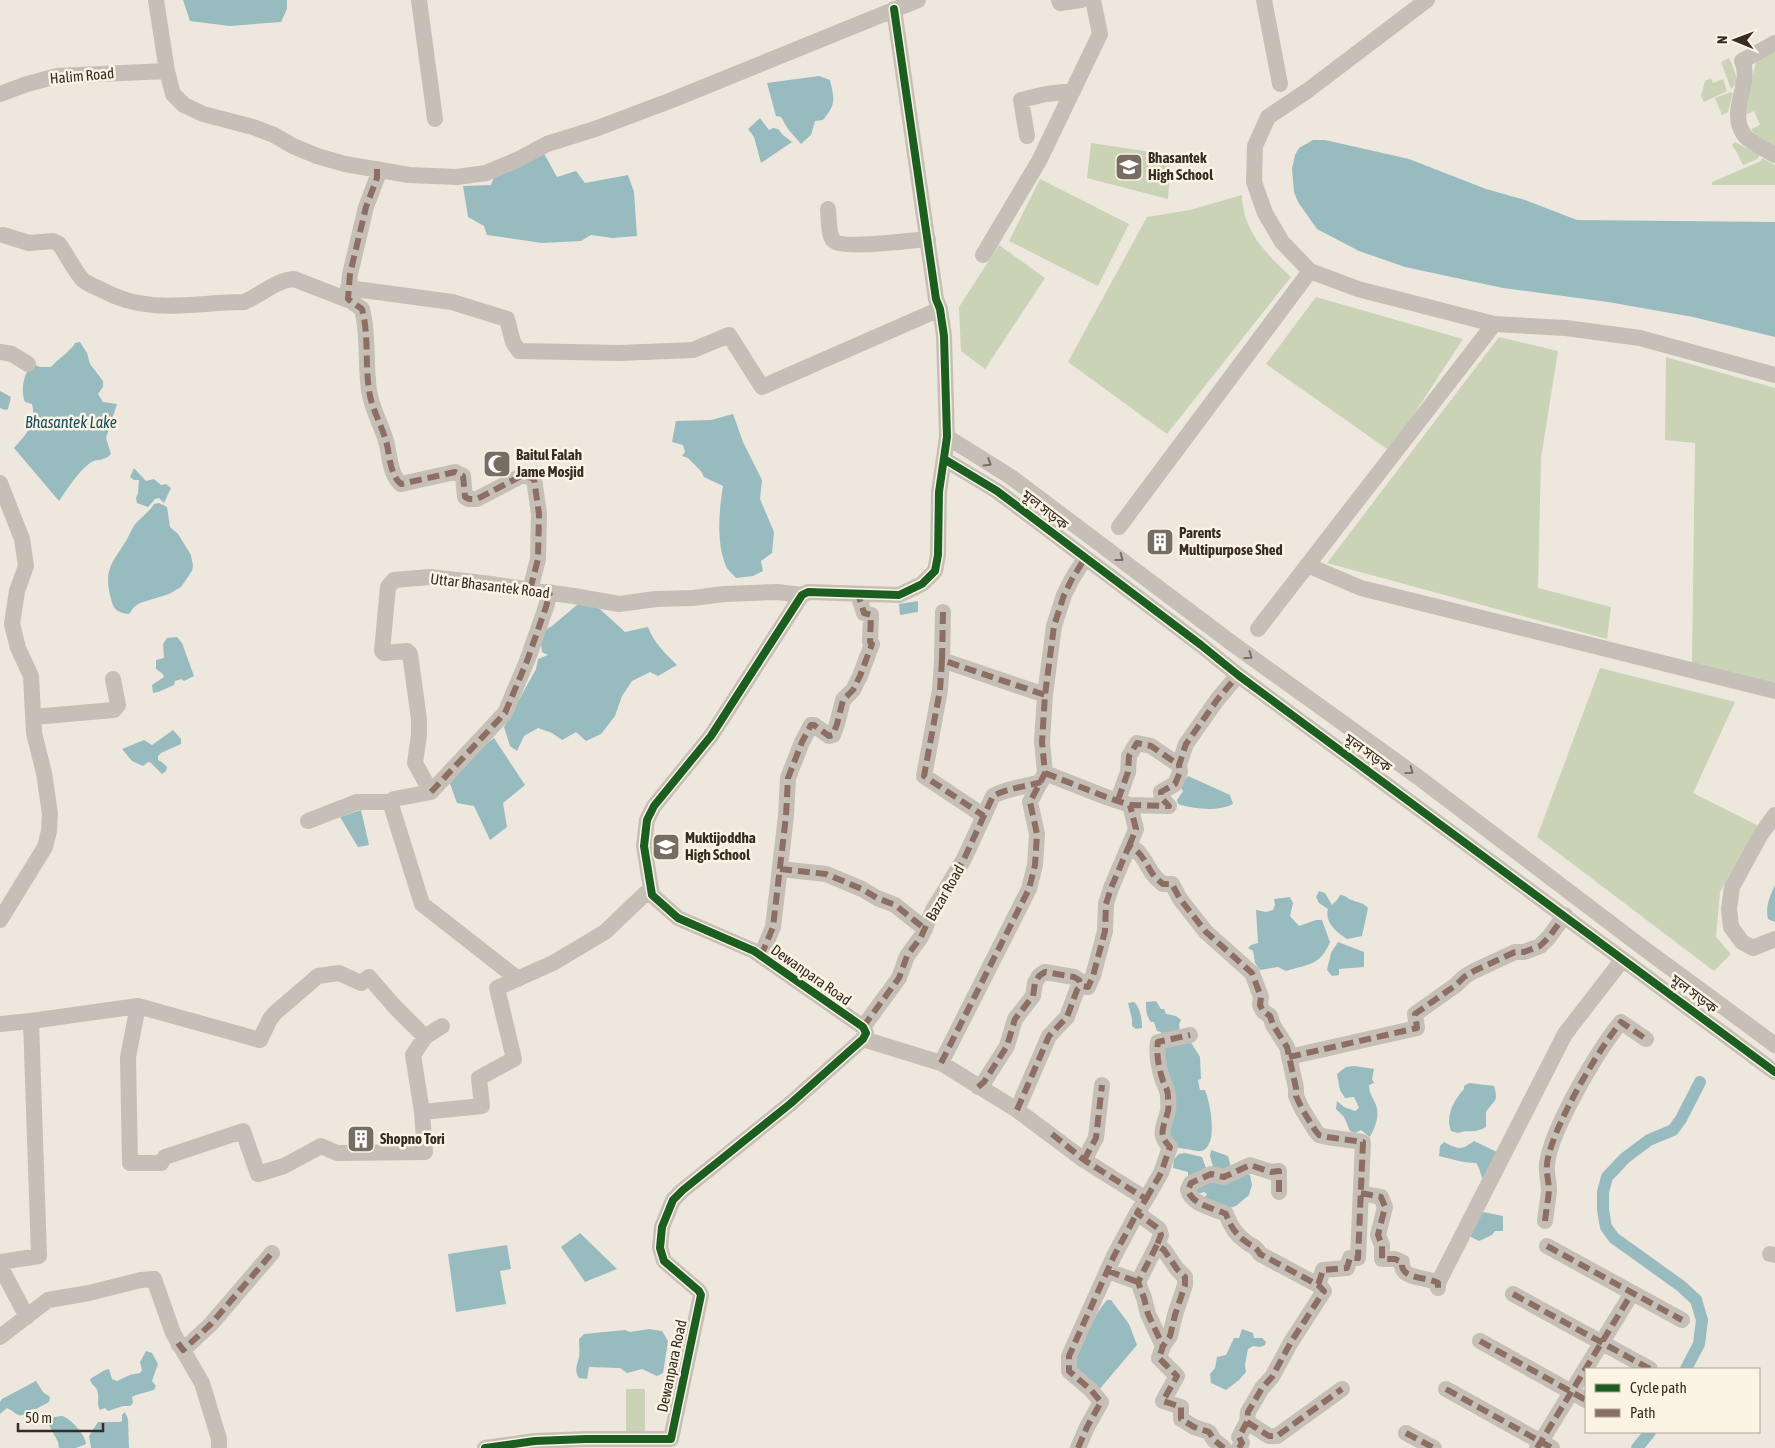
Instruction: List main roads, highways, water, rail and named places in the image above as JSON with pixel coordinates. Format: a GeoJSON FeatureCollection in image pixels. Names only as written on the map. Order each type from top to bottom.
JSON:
{"type":"FeatureCollection","features":[{"type":"Feature","properties":{"kind":"water"},"geometry":{"type":"Polygon","coordinates":[[[183,0],[287,0],[287,9],[281,22],[230,26],[190,21],[183,0]]]}},
{"type":"Feature","properties":{"kind":"water"},"geometry":{"type":"Polygon","coordinates":[[[819,76],[830,80],[833,97],[831,109],[823,120],[815,121],[811,135],[801,144],[788,129],[781,117],[776,116],[767,83],[819,76]]]}},
{"type":"Feature","properties":{"kind":"water"},"geometry":{"type":"Polygon","coordinates":[[[760,118],[769,130],[773,128],[778,129],[792,142],[761,163],[754,137],[748,129],[760,118]]]}},
{"type":"Feature","properties":{"kind":"water"},"geometry":{"type":"Polygon","coordinates":[[[1313,140],[1325,140],[1409,159],[1486,189],[1525,200],[1577,220],[1775,222],[1775,337],[1693,317],[1608,302],[1503,288],[1405,267],[1359,251],[1317,229],[1298,202],[1294,192],[1292,169],[1295,155],[1299,148],[1313,140]]]}},
{"type":"Feature","properties":{"kind":"water"},"geometry":{"type":"Polygon","coordinates":[[[542,150],[557,177],[576,171],[585,183],[628,175],[634,192],[637,236],[612,238],[591,235],[581,241],[542,243],[487,235],[484,226],[468,217],[463,186],[491,185],[495,174],[542,150]]]}},
{"type":"Feature","properties":{"kind":"water","name":"Bhasantek Lake"},"geometry":{"type":"Polygon","coordinates":[[[80,342],[87,353],[90,364],[103,381],[103,387],[98,394],[103,402],[117,404],[106,438],[111,454],[85,467],[59,501],[14,448],[32,423],[32,404],[25,402],[23,392],[25,377],[29,368],[32,364],[40,367],[51,367],[75,343],[80,342]]]}},
{"type":"Feature","properties":{"kind":"water"},"geometry":{"type":"Polygon","coordinates":[[[0,391],[11,397],[8,409],[0,408],[0,391]]]}},
{"type":"Feature","properties":{"kind":"water"},"geometry":{"type":"Polygon","coordinates":[[[733,414],[743,442],[762,480],[760,499],[774,532],[772,553],[761,561],[763,571],[753,576],[736,578],[727,568],[721,547],[720,516],[723,486],[704,477],[701,471],[688,458],[682,456],[685,452],[683,445],[672,442],[676,421],[711,420],[733,414]]]}},
{"type":"Feature","properties":{"kind":"water"},"geometry":{"type":"Polygon","coordinates":[[[134,468],[146,481],[154,479],[161,485],[166,484],[171,488],[164,503],[159,498],[155,499],[148,507],[137,503],[139,480],[134,480],[130,477],[134,468]]]}},
{"type":"Feature","properties":{"kind":"water"},"geometry":{"type":"Polygon","coordinates":[[[159,503],[167,507],[170,527],[178,534],[191,555],[192,571],[181,587],[169,594],[140,603],[129,614],[122,613],[115,608],[111,599],[108,581],[110,567],[136,523],[154,504],[159,503]]]}},
{"type":"Feature","properties":{"kind":"water"},"geometry":{"type":"Polygon","coordinates":[[[583,600],[601,610],[625,632],[648,627],[657,643],[677,665],[658,676],[650,672],[632,681],[622,696],[615,716],[601,734],[586,741],[576,732],[562,740],[552,733],[538,728],[524,736],[517,751],[510,746],[504,727],[536,669],[538,659],[548,655],[542,652],[540,633],[552,626],[583,600]]]}},
{"type":"Feature","properties":{"kind":"water"},"geometry":{"type":"Polygon","coordinates":[[[918,601],[918,612],[900,615],[899,604],[918,601]]]}},
{"type":"Feature","properties":{"kind":"water"},"geometry":{"type":"Polygon","coordinates":[[[177,637],[182,643],[194,676],[184,681],[181,679],[175,681],[174,685],[153,693],[152,685],[164,677],[156,669],[156,660],[164,658],[163,644],[167,638],[177,637]]]}},
{"type":"Feature","properties":{"kind":"water"},"geometry":{"type":"Polygon","coordinates":[[[173,730],[181,739],[181,744],[158,756],[158,760],[167,767],[166,771],[162,774],[151,763],[148,762],[143,766],[132,761],[122,749],[144,740],[152,745],[173,730]]]}},
{"type":"Feature","properties":{"kind":"water"},"geometry":{"type":"Polygon","coordinates":[[[494,738],[525,785],[503,803],[507,827],[490,840],[474,806],[457,803],[448,778],[463,762],[494,738]]]}},
{"type":"Feature","properties":{"kind":"water"},"geometry":{"type":"Polygon","coordinates":[[[1188,776],[1230,795],[1233,804],[1227,807],[1206,809],[1178,804],[1177,800],[1183,791],[1181,788],[1182,783],[1188,776]]]}},
{"type":"Feature","properties":{"kind":"water"},"geometry":{"type":"Polygon","coordinates":[[[361,810],[369,845],[358,847],[340,817],[361,810]]]}},
{"type":"Feature","properties":{"kind":"water"},"geometry":{"type":"Polygon","coordinates":[[[1775,885],[1775,922],[1768,919],[1767,910],[1775,885]]]}},
{"type":"Feature","properties":{"kind":"water"},"geometry":{"type":"Polygon","coordinates":[[[1319,891],[1325,893],[1332,905],[1342,895],[1368,908],[1362,936],[1347,939],[1339,934],[1330,923],[1327,914],[1328,909],[1319,903],[1316,897],[1319,891]]]}},
{"type":"Feature","properties":{"kind":"water"},"geometry":{"type":"Polygon","coordinates":[[[1290,897],[1293,903],[1290,916],[1299,926],[1316,920],[1322,920],[1330,942],[1322,956],[1307,965],[1286,971],[1278,967],[1260,970],[1255,963],[1253,951],[1248,948],[1258,943],[1256,910],[1266,912],[1273,910],[1275,905],[1274,899],[1290,897]]]}},
{"type":"Feature","properties":{"kind":"water"},"geometry":{"type":"Polygon","coordinates":[[[1338,942],[1364,952],[1364,967],[1339,969],[1339,975],[1332,976],[1327,970],[1331,953],[1338,942]]]}},
{"type":"Feature","properties":{"kind":"water"},"geometry":{"type":"Polygon","coordinates":[[[1156,1001],[1166,1014],[1176,1016],[1181,1020],[1179,1024],[1180,1032],[1162,1037],[1161,1032],[1157,1031],[1154,1022],[1151,1022],[1148,1017],[1146,1007],[1146,1002],[1156,1001]]]}},
{"type":"Feature","properties":{"kind":"water"},"geometry":{"type":"Polygon","coordinates":[[[1134,1002],[1138,1007],[1142,1028],[1136,1029],[1132,1026],[1128,1003],[1134,1002]]]}},
{"type":"Feature","properties":{"kind":"water"},"geometry":{"type":"Polygon","coordinates":[[[1190,1041],[1200,1057],[1201,1079],[1198,1080],[1200,1090],[1205,1090],[1212,1121],[1211,1139],[1204,1150],[1200,1151],[1179,1148],[1167,1141],[1168,1084],[1163,1042],[1190,1041]]]}},
{"type":"Feature","properties":{"kind":"water"},"geometry":{"type":"Polygon","coordinates":[[[1354,1066],[1374,1069],[1372,1079],[1374,1083],[1369,1085],[1369,1088],[1376,1105],[1377,1117],[1370,1137],[1361,1130],[1355,1133],[1350,1131],[1344,1117],[1336,1109],[1337,1101],[1344,1107],[1355,1111],[1359,1108],[1354,1097],[1345,1098],[1340,1090],[1337,1074],[1346,1067],[1354,1066]]]}},
{"type":"Feature","properties":{"kind":"water"},"geometry":{"type":"Polygon","coordinates":[[[1469,1083],[1494,1086],[1496,1098],[1486,1112],[1486,1127],[1458,1133],[1451,1131],[1449,1120],[1452,1108],[1464,1086],[1469,1083]]]}},
{"type":"Feature","properties":{"kind":"water"},"geometry":{"type":"Polygon","coordinates":[[[1474,1141],[1499,1153],[1483,1179],[1476,1163],[1462,1162],[1439,1156],[1440,1146],[1444,1142],[1462,1148],[1474,1141]]]}},
{"type":"Feature","properties":{"kind":"water"},"geometry":{"type":"Polygon","coordinates":[[[1211,1150],[1228,1156],[1232,1171],[1214,1170],[1210,1156],[1211,1150]]]}},
{"type":"Feature","properties":{"kind":"water"},"geometry":{"type":"Polygon","coordinates":[[[1185,1153],[1202,1157],[1206,1168],[1188,1178],[1188,1172],[1173,1168],[1174,1159],[1179,1154],[1185,1153]]]}},
{"type":"Feature","properties":{"kind":"water"},"geometry":{"type":"Polygon","coordinates":[[[1240,1171],[1250,1175],[1252,1185],[1249,1195],[1236,1206],[1229,1208],[1204,1199],[1207,1194],[1204,1192],[1197,1194],[1193,1187],[1240,1171]]]}},
{"type":"Feature","properties":{"kind":"water"},"geometry":{"type":"Polygon","coordinates":[[[1478,1211],[1503,1216],[1503,1231],[1495,1231],[1492,1235],[1479,1241],[1471,1237],[1470,1232],[1478,1211]]]}},
{"type":"Feature","properties":{"kind":"water"},"geometry":{"type":"Polygon","coordinates":[[[580,1233],[617,1269],[585,1282],[561,1247],[580,1233]]]}},
{"type":"Feature","properties":{"kind":"water"},"geometry":{"type":"Polygon","coordinates":[[[507,1245],[511,1269],[500,1271],[506,1304],[456,1312],[448,1254],[507,1245]]]}},
{"type":"Feature","properties":{"kind":"water"},"geometry":{"type":"Polygon","coordinates":[[[1107,1300],[1111,1300],[1129,1324],[1137,1345],[1098,1391],[1080,1375],[1076,1369],[1075,1362],[1086,1333],[1107,1300]]]}},
{"type":"Feature","properties":{"kind":"water"},"geometry":{"type":"Polygon","coordinates":[[[649,1329],[662,1331],[668,1341],[663,1373],[657,1376],[642,1369],[627,1373],[620,1368],[589,1367],[587,1379],[579,1378],[576,1370],[579,1355],[579,1339],[584,1334],[625,1330],[630,1332],[649,1329]]]}},
{"type":"Feature","properties":{"kind":"water"},"geometry":{"type":"Polygon","coordinates":[[[1242,1329],[1253,1333],[1254,1338],[1262,1338],[1266,1342],[1265,1345],[1260,1347],[1253,1346],[1248,1349],[1245,1365],[1246,1372],[1226,1390],[1211,1383],[1210,1374],[1215,1368],[1217,1357],[1226,1355],[1234,1338],[1239,1338],[1242,1329]]]}},
{"type":"Feature","properties":{"kind":"water"},"geometry":{"type":"Polygon","coordinates":[[[146,1351],[152,1353],[158,1364],[152,1381],[156,1386],[154,1390],[132,1397],[133,1403],[130,1406],[123,1406],[108,1411],[105,1408],[100,1410],[97,1390],[90,1379],[109,1369],[112,1379],[117,1381],[140,1373],[142,1370],[140,1362],[146,1351]]]}},
{"type":"Feature","properties":{"kind":"water"},"geometry":{"type":"Polygon","coordinates":[[[36,1381],[43,1392],[50,1397],[49,1402],[21,1415],[7,1408],[0,1414],[0,1402],[2,1399],[36,1381]]]}},
{"type":"Feature","properties":{"kind":"water"},"geometry":{"type":"Polygon","coordinates":[[[125,1412],[128,1419],[129,1448],[91,1448],[89,1436],[98,1422],[120,1422],[125,1412]]]}},
{"type":"Feature","properties":{"kind":"water"},"geometry":{"type":"Polygon","coordinates":[[[62,1416],[77,1427],[86,1444],[76,1448],[59,1448],[49,1425],[54,1417],[62,1416]]]}},
{"type":"Feature","properties":{"kind":"waterway"},"geometry":{"type":"LineString","coordinates":[[1687,1368],[1699,1344],[1702,1320],[1696,1300],[1681,1286],[1614,1238],[1606,1227],[1603,1210],[1603,1192],[1607,1177],[1625,1158],[1649,1140],[1673,1130],[1681,1119],[1700,1082]]}},
{"type":"Feature","properties":{"kind":"waterway"},"geometry":{"type":"LineString","coordinates":[[1637,1448],[1649,1433]]}},
{"type":"Feature","properties":{"kind":"place","name":"Bhasantek High School"},"geometry":{"type":"Point","coordinates":[1129,167]}},
{"type":"Feature","properties":{"kind":"place","name":"Baitul Falah Jame Mosjid"},"geometry":{"type":"Point","coordinates":[497,464]}},
{"type":"Feature","properties":{"kind":"place","name":"Parents Multipurpose Shed"},"geometry":{"type":"Point","coordinates":[1160,542]}},
{"type":"Feature","properties":{"kind":"place","name":"Muktijoddha High School"},"geometry":{"type":"Point","coordinates":[666,847]}},
{"type":"Feature","properties":{"kind":"place","name":"Shopno Tori"},"geometry":{"type":"Point","coordinates":[361,1139]}}]}
